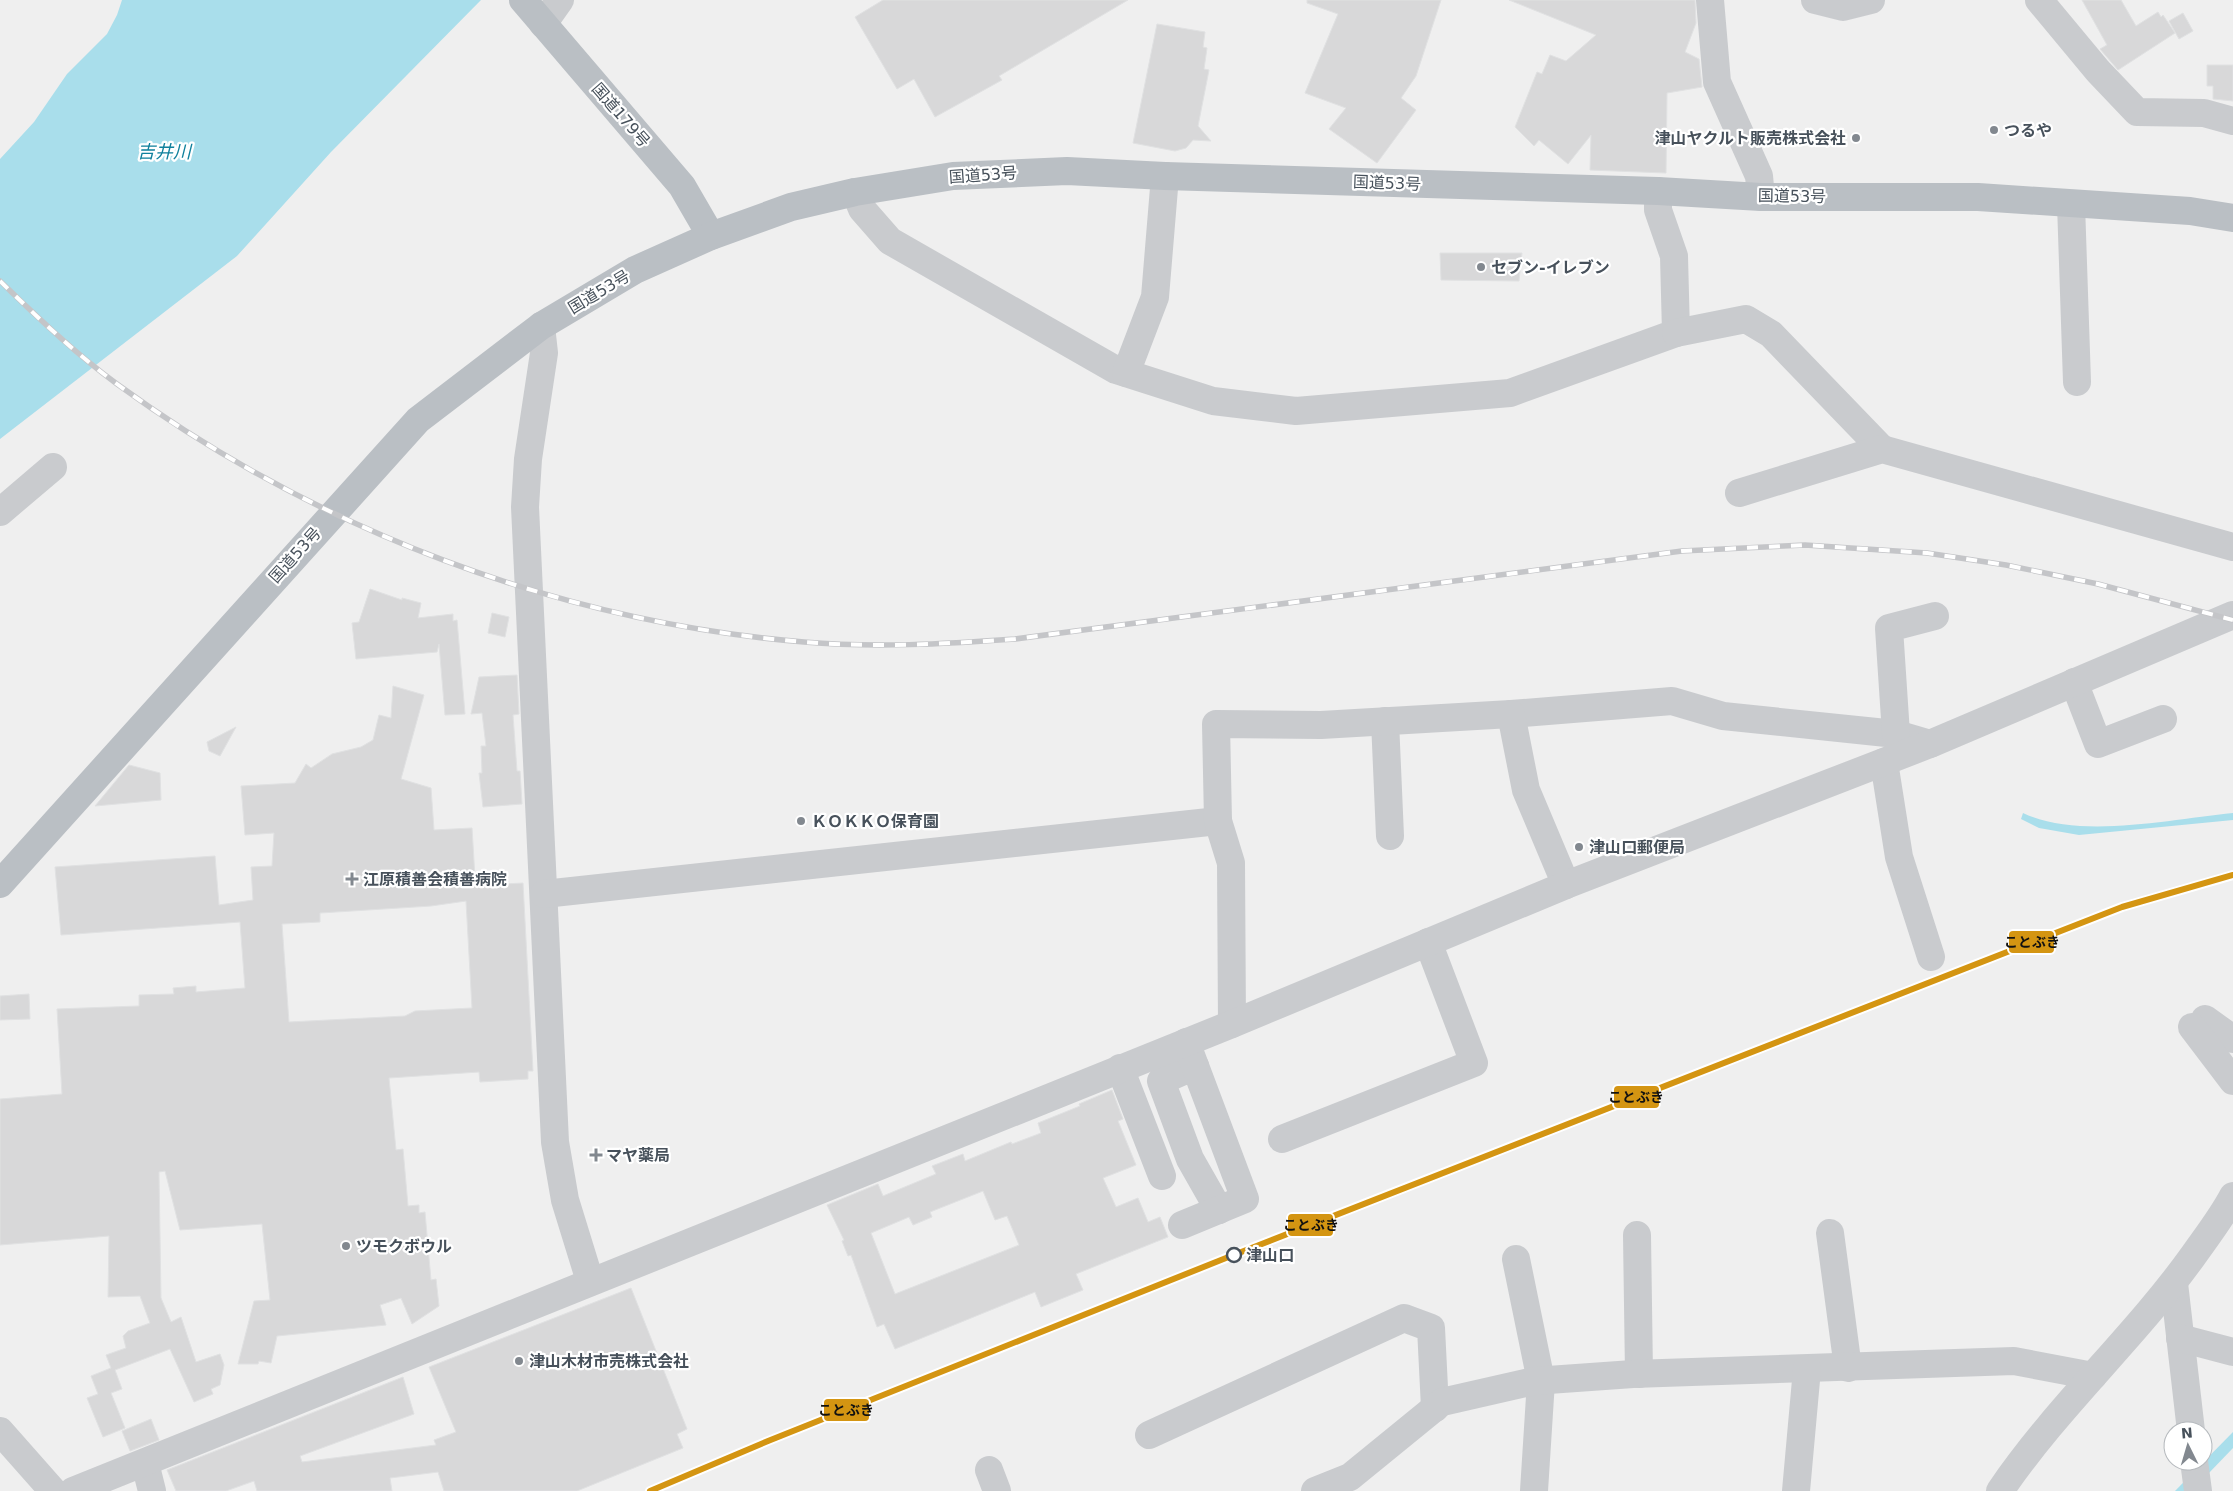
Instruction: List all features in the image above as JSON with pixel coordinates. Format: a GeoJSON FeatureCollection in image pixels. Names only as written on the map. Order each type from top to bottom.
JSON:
{"type":"FeatureCollection","features":[{"type":"Feature","properties":{"kind":"highway","name":"国道179号"},"geometry":{"type":"LineString","coordinates":[[522,0],[682,186],[711,236]]}},
{"type":"Feature","properties":{"kind":"highway","name":"国道53号"},"geometry":{"type":"LineString","coordinates":[[0,884],[182,679],[418,420],[541,326],[635,270],[711,236],[791,207],[855,192],[953,176],[1068,171],[1761,196],[1978,197],[2190,211],[2233,218]]}},
{"type":"Feature","properties":{"kind":"street"},"geometry":{"type":"LineString","coordinates":[[543,24],[560,0]]}},
{"type":"Feature","properties":{"kind":"street"},"geometry":{"type":"LineString","coordinates":[[1710,0],[1716,82],[1760,176],[1761,196]]}},
{"type":"Feature","properties":{"kind":"street"},"geometry":{"type":"LineString","coordinates":[[1814,0],[1843,7],[1871,0]]}},
{"type":"Feature","properties":{"kind":"street"},"geometry":{"type":"LineString","coordinates":[[2039,0],[2098,71],[2137,112],[2204,113],[2233,121]]}},
{"type":"Feature","properties":{"kind":"street"},"geometry":{"type":"LineString","coordinates":[[1126,373],[1155,296],[1165,176]]}},
{"type":"Feature","properties":{"kind":"street"},"geometry":{"type":"LineString","coordinates":[[1658,191],[1658,210],[1674,256],[1676,333]]}},
{"type":"Feature","properties":{"kind":"street"},"geometry":{"type":"LineString","coordinates":[[855,192],[862,209],[890,241],[1116,370],[1213,400],[1296,411],[1510,393],[1676,333],[1746,319],[1771,334],[1882,449],[2233,547]]}},
{"type":"Feature","properties":{"kind":"street"},"geometry":{"type":"LineString","coordinates":[[2071,204],[2077,382]]}},
{"type":"Feature","properties":{"kind":"street"},"geometry":{"type":"LineString","coordinates":[[541,326],[544,353],[528,459],[525,508],[555,1142],[565,1200],[590,1281]]}},
{"type":"Feature","properties":{"kind":"street"},"geometry":{"type":"LineString","coordinates":[[1739,492],[1882,449]]}},
{"type":"Feature","properties":{"kind":"street"},"geometry":{"type":"LineString","coordinates":[[0,512],[53,466]]}},
{"type":"Feature","properties":{"kind":"street"},"geometry":{"type":"LineString","coordinates":[[1219,1210],[1190,1158],[1161,1081],[1190,1054],[1232,1024],[1566,885],[1930,744],[2233,615]]}},
{"type":"Feature","properties":{"kind":"street"},"geometry":{"type":"LineString","coordinates":[[1896,734],[1889,628],[1935,616]]}},
{"type":"Feature","properties":{"kind":"street"},"geometry":{"type":"LineString","coordinates":[[2074,682],[2098,744],[2163,719]]}},
{"type":"Feature","properties":{"kind":"street"},"geometry":{"type":"LineString","coordinates":[[1232,1024],[1231,862],[1218,821],[1216,724],[1321,725],[1385,722],[1672,701],[1723,716],[1896,734],[1930,744]]}},
{"type":"Feature","properties":{"kind":"street"},"geometry":{"type":"LineString","coordinates":[[1511,714],[1526,790],[1566,885]]}},
{"type":"Feature","properties":{"kind":"street"},"geometry":{"type":"LineString","coordinates":[[1385,722],[1390,836]]}},
{"type":"Feature","properties":{"kind":"street"},"geometry":{"type":"LineString","coordinates":[[1884,762],[1899,857],[1931,957]]}},
{"type":"Feature","properties":{"kind":"street"},"geometry":{"type":"LineString","coordinates":[[544,894],[1218,821]]}},
{"type":"Feature","properties":{"kind":"street"},"geometry":{"type":"LineString","coordinates":[[1282,1139],[1474,1063],[1428,942]]}},
{"type":"Feature","properties":{"kind":"street"},"geometry":{"type":"LineString","coordinates":[[2233,1039],[2198,1023],[2233,1081]]}},
{"type":"Feature","properties":{"kind":"street"},"geometry":{"type":"LineString","coordinates":[[73,1491],[1120,1068],[1190,1054]]}},
{"type":"Feature","properties":{"kind":"street"},"geometry":{"type":"LineString","coordinates":[[1182,1225],[1246,1199],[1190,1054]]}},
{"type":"Feature","properties":{"kind":"street"},"geometry":{"type":"LineString","coordinates":[[1120,1068],[1162,1176]]}},
{"type":"Feature","properties":{"kind":"street"},"geometry":{"type":"LineString","coordinates":[[2000,1491],[2023,1458],[2174,1283],[2223,1214],[2233,1196]]}},
{"type":"Feature","properties":{"kind":"street"},"geometry":{"type":"LineString","coordinates":[[1830,1233],[1848,1368]]}},
{"type":"Feature","properties":{"kind":"street"},"geometry":{"type":"LineString","coordinates":[[1637,1235],[1639,1374]]}},
{"type":"Feature","properties":{"kind":"street"},"geometry":{"type":"LineString","coordinates":[[1516,1259],[1541,1381],[1534,1491]]}},
{"type":"Feature","properties":{"kind":"street"},"geometry":{"type":"LineString","coordinates":[[2174,1283],[2190,1421]]}},
{"type":"Feature","properties":{"kind":"street"},"geometry":{"type":"LineString","coordinates":[[1149,1435],[1404,1318],[1431,1328],[1435,1408]]}},
{"type":"Feature","properties":{"kind":"street"},"geometry":{"type":"LineString","coordinates":[[2180,1338],[2233,1352]]}},
{"type":"Feature","properties":{"kind":"street"},"geometry":{"type":"LineString","coordinates":[[1314,1491],[1350,1477],[1442,1402],[1541,1381],[1639,1374],[2014,1361],[2093,1376]]}},
{"type":"Feature","properties":{"kind":"street"},"geometry":{"type":"LineString","coordinates":[[1796,1491],[1807,1369]]}},
{"type":"Feature","properties":{"kind":"street"},"geometry":{"type":"LineString","coordinates":[[0,1431],[53,1491]]}},
{"type":"Feature","properties":{"kind":"street"},"geometry":{"type":"LineString","coordinates":[[145,1463],[152,1491]]}},
{"type":"Feature","properties":{"kind":"street"},"geometry":{"type":"LineString","coordinates":[[2195,1471],[2198,1491]]}},
{"type":"Feature","properties":{"kind":"water","name":"吉井川"},"geometry":{"type":"Polygon","coordinates":[[[122,0],[481,0],[331,152],[237,256],[0,439],[0,159],[34,122],[67,74],[107,34],[122,0]]]}},
{"type":"Feature","properties":{"kind":"water"},"geometry":{"type":"Polygon","coordinates":[[[2023,813],[2046,821],[2071,825],[2098,826],[2154,823],[2233,813],[2233,820],[2079,835],[2039,828],[2021,819],[2023,813]]]}},
{"type":"Feature","properties":{"kind":"water"},"geometry":{"type":"Polygon","coordinates":[[[2233,1432],[2233,1448],[2213,1469],[2213,1452],[2233,1432]]]}},
{"type":"Feature","properties":{"kind":"water"},"geometry":{"type":"Polygon","coordinates":[[[2195,1471],[2211,1471],[2188,1491],[2175,1491],[2195,1471]]]}},
{"type":"Feature","properties":{"kind":"building"},"geometry":{"type":"Polygon","coordinates":[[[883,0],[1128,0],[999,76],[1002,80],[935,117],[914,79],[897,89],[855,17],[883,0]]]}},
{"type":"Feature","properties":{"kind":"building"},"geometry":{"type":"Polygon","coordinates":[[[1307,0],[1441,0],[1416,76],[1401,98],[1416,110],[1377,163],[1329,129],[1346,108],[1305,93],[1338,14],[1307,3],[1307,0]]]}},
{"type":"Feature","properties":{"kind":"building"},"geometry":{"type":"Polygon","coordinates":[[[1509,0],[1695,0],[1696,23],[1685,52],[1699,59],[1702,87],[1667,93],[1666,173],[1590,170],[1591,135],[1568,164],[1539,140],[1534,146],[1515,127],[1537,72],[1542,74],[1550,55],[1566,61],[1596,35],[1509,0]]]}},
{"type":"Feature","properties":{"kind":"building"},"geometry":{"type":"Polygon","coordinates":[[[2082,0],[2121,0],[2136,26],[2158,12],[2161,17],[2163,15],[2175,33],[2118,70],[2100,49],[2107,45],[2082,0]]]}},
{"type":"Feature","properties":{"kind":"building"},"geometry":{"type":"Polygon","coordinates":[[[2183,13],[2193,31],[2179,39],[2169,21],[2183,13]]]}},
{"type":"Feature","properties":{"kind":"building"},"geometry":{"type":"Polygon","coordinates":[[[1157,24],[1205,32],[1203,47],[1207,48],[1204,69],[1209,70],[1198,126],[1211,141],[1193,140],[1186,148],[1175,151],[1133,143],[1157,24]]]}},
{"type":"Feature","properties":{"kind":"building"},"geometry":{"type":"Polygon","coordinates":[[[2207,65],[2233,65],[2233,101],[2213,99],[2213,86],[2207,86],[2207,65]]]}},
{"type":"Feature","properties":{"kind":"building","name":"セブン-イレブン"},"geometry":{"type":"Polygon","coordinates":[[[1440,253],[1522,253],[1519,281],[1441,280],[1440,253]]]}},
{"type":"Feature","properties":{"kind":"building"},"geometry":{"type":"Polygon","coordinates":[[[370,589],[402,600],[402,598],[421,603],[418,618],[453,614],[453,621],[457,620],[465,714],[445,715],[439,644],[437,652],[356,659],[352,623],[359,622],[370,589]]]}},
{"type":"Feature","properties":{"kind":"building"},"geometry":{"type":"Polygon","coordinates":[[[492,613],[509,617],[505,637],[488,633],[492,613]]]}},
{"type":"Feature","properties":{"kind":"building"},"geometry":{"type":"Polygon","coordinates":[[[517,675],[519,714],[513,715],[517,771],[520,771],[522,804],[483,807],[479,773],[482,773],[481,746],[486,746],[482,713],[471,714],[479,677],[517,675]]]}},
{"type":"Feature","properties":{"kind":"building"},"geometry":{"type":"Polygon","coordinates":[[[393,686],[424,695],[401,779],[431,788],[434,830],[472,828],[475,878],[485,878],[486,885],[523,883],[533,1071],[528,1071],[528,1079],[480,1082],[479,1072],[389,1078],[396,1150],[403,1149],[408,1206],[419,1205],[419,1213],[425,1212],[431,1280],[436,1279],[439,1306],[412,1324],[401,1298],[380,1305],[386,1325],[277,1336],[271,1363],[259,1361],[258,1364],[238,1364],[254,1301],[270,1300],[262,1224],[180,1230],[165,1171],[159,1172],[161,1298],[171,1322],[181,1317],[196,1362],[220,1354],[224,1365],[220,1385],[211,1389],[213,1394],[194,1402],[170,1349],[115,1370],[122,1389],[111,1393],[125,1428],[103,1437],[87,1398],[98,1394],[91,1376],[111,1368],[106,1355],[126,1348],[123,1336],[128,1331],[150,1323],[140,1296],[108,1297],[109,1236],[0,1245],[0,1099],[62,1094],[57,1009],[139,1006],[139,995],[174,994],[173,988],[196,986],[196,992],[245,988],[240,922],[61,935],[55,867],[215,856],[219,905],[253,900],[251,867],[272,866],[274,833],[245,835],[241,786],[295,783],[306,764],[311,768],[332,754],[361,747],[373,740],[379,715],[391,718],[393,686]],[[466,901],[431,906],[320,913],[320,922],[282,924],[289,1022],[405,1016],[415,1011],[472,1008],[466,901]]]}},
{"type":"Feature","properties":{"kind":"building"},"geometry":{"type":"Polygon","coordinates":[[[236,727],[220,756],[209,751],[207,742],[236,727]]]}},
{"type":"Feature","properties":{"kind":"building"},"geometry":{"type":"Polygon","coordinates":[[[129,765],[160,773],[161,800],[95,806],[129,765]]]}},
{"type":"Feature","properties":{"kind":"building"},"geometry":{"type":"Polygon","coordinates":[[[29,994],[30,1019],[0,1020],[0,996],[29,994]]]}},
{"type":"Feature","properties":{"kind":"building"},"geometry":{"type":"Polygon","coordinates":[[[1112,1090],[1123,1119],[1118,1121],[1136,1165],[1103,1178],[1116,1207],[1138,1198],[1148,1222],[1160,1217],[1168,1237],[1076,1274],[1083,1290],[1041,1307],[1035,1292],[895,1349],[884,1324],[877,1327],[851,1255],[848,1256],[842,1241],[844,1240],[827,1205],[878,1184],[883,1196],[936,1174],[932,1166],[963,1154],[965,1161],[1011,1142],[1012,1144],[1041,1133],[1038,1123],[1080,1106],[1079,1104],[1112,1090]],[[983,1191],[930,1212],[932,1217],[913,1225],[909,1217],[871,1233],[895,1294],[1019,1245],[1007,1216],[995,1220],[983,1191]]]}},
{"type":"Feature","properties":{"kind":"building"},"geometry":{"type":"Polygon","coordinates":[[[631,1288],[687,1429],[677,1434],[683,1448],[577,1491],[444,1491],[438,1472],[390,1478],[392,1491],[257,1491],[254,1481],[226,1491],[176,1491],[167,1470],[403,1377],[414,1414],[300,1456],[302,1462],[436,1445],[434,1440],[456,1432],[429,1367],[631,1288]]]}},
{"type":"Feature","properties":{"kind":"building"},"geometry":{"type":"Polygon","coordinates":[[[151,1419],[159,1440],[130,1451],[122,1431],[151,1419]]]}},
{"type":"Feature","properties":{"kind":"railway"},"geometry":{"type":"LineString","coordinates":[[0,281],[42,322],[117,384],[194,436],[274,483],[357,524],[443,560],[531,590],[621,614],[712,631],[804,642],[857,645],[936,644],[1015,639],[1682,551],[1805,545],[1927,553],[2006,565],[2098,584],[2233,620]]}},
{"type":"Feature","properties":{"kind":"transit line","name":"ことぶき"},"geometry":{"type":"LineString","coordinates":[[650,1491],[768,1441],[1231,1256],[2122,907],[2233,875]]}},
{"type":"Feature","properties":{"kind":"place","name":"つるや"},"geometry":{"type":"Point","coordinates":[1994,130]}},
{"type":"Feature","properties":{"kind":"place","name":"津山ヤクルト販売株式会社"},"geometry":{"type":"Point","coordinates":[1856,138]}},
{"type":"Feature","properties":{"kind":"place","name":"セブン-イレブン"},"geometry":{"type":"Point","coordinates":[1481,267]}},
{"type":"Feature","properties":{"kind":"place","name":"ＫＯＫＫＯ保育園"},"geometry":{"type":"Point","coordinates":[801,821]}},
{"type":"Feature","properties":{"kind":"place","name":"津山口郵便局"},"geometry":{"type":"Point","coordinates":[1579,847]}},
{"type":"Feature","properties":{"kind":"place","name":"江原積善会積善病院"},"geometry":{"type":"Point","coordinates":[352,879]}},
{"type":"Feature","properties":{"kind":"place","name":"マヤ薬局"},"geometry":{"type":"Point","coordinates":[596,1155]}},
{"type":"Feature","properties":{"kind":"place","name":"ツモクボウル"},"geometry":{"type":"Point","coordinates":[346,1246]}},
{"type":"Feature","properties":{"kind":"place","name":"津山口"},"geometry":{"type":"Point","coordinates":[1234,1255]}},
{"type":"Feature","properties":{"kind":"place","name":"津山木材市売株式会社"},"geometry":{"type":"Point","coordinates":[519,1361]}}]}
